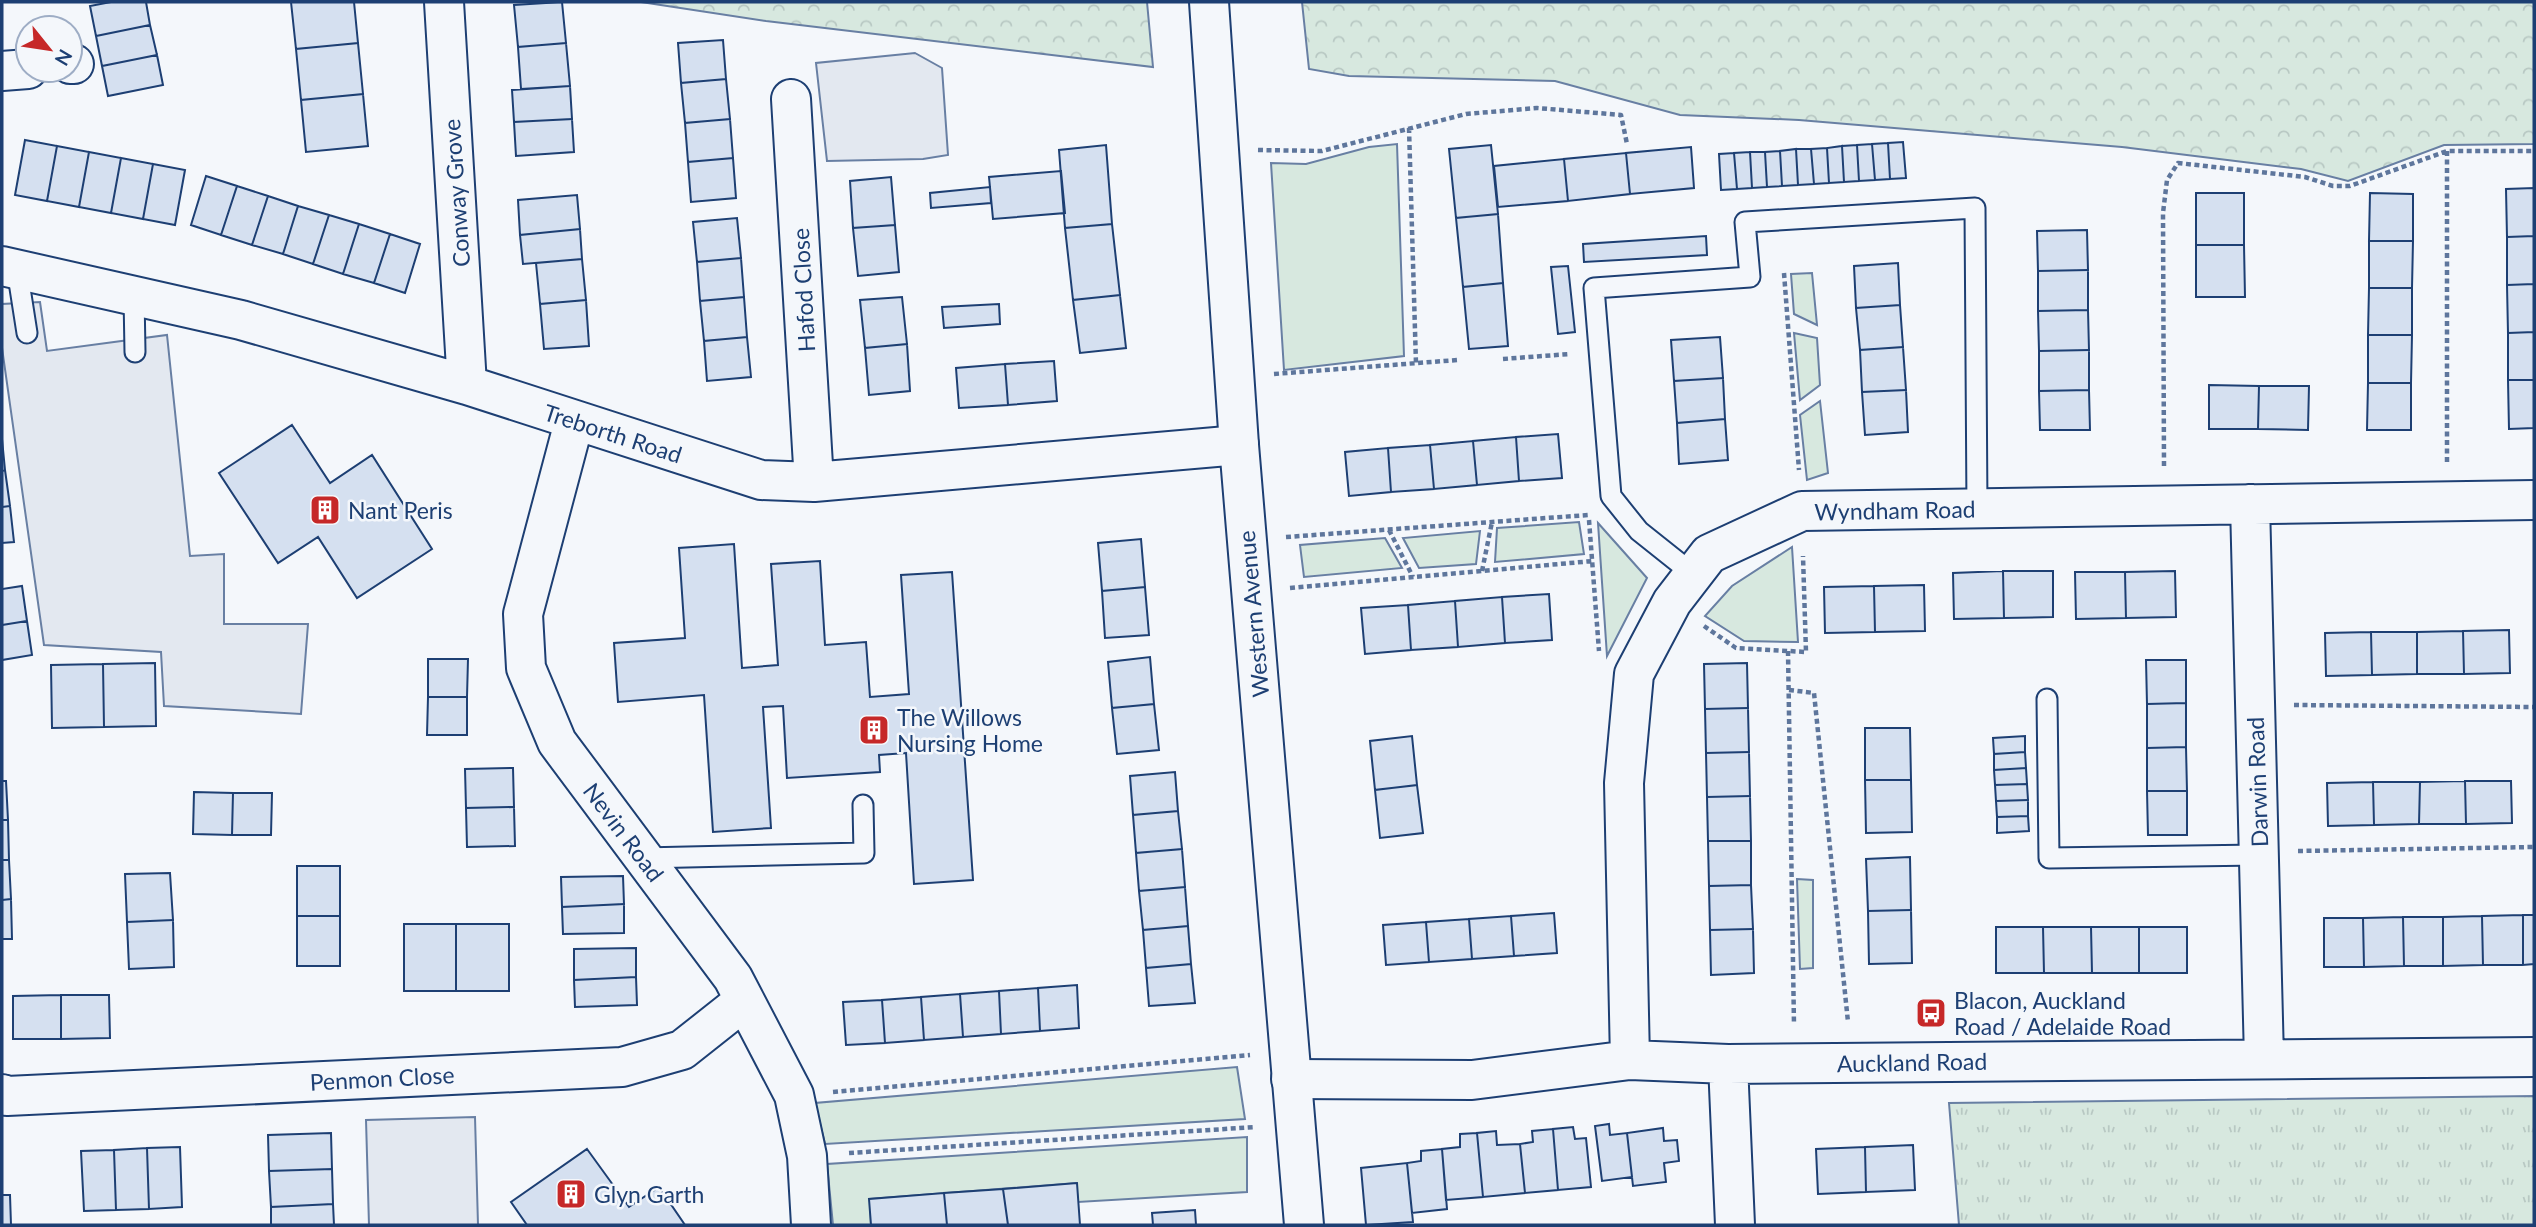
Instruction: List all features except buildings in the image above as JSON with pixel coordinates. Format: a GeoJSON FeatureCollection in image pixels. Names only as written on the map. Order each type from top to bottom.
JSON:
{"type":"FeatureCollection","features":[{"type":"Feature","properties":{"kind":"street","name":"Conway Grove"},"geometry":{"type":"LineString","coordinates":[[444,2],[467,385]]}},
{"type":"Feature","properties":{"kind":"street","name":"Western Avenue"},"geometry":{"type":"LineString","coordinates":[[1209,2],[1250,592],[1304,1225]]}},
{"type":"Feature","properties":{"kind":"street","name":"Hafod Close"},"geometry":{"type":"LineString","coordinates":[[791,99],[814,482]]}},
{"type":"Feature","properties":{"kind":"street","name":"Treborth Road"},"geometry":{"type":"LineString","coordinates":[[9,267],[241,320],[467,385],[574,422],[761,480],[814,482],[1239,444]]}},
{"type":"Feature","properties":{"kind":"street","name":"Nevin Road"},"geometry":{"type":"LineString","coordinates":[[574,422],[523,614],[526,668],[557,743],[733,978],[794,1095],[807,1156],[811,1225]]}},
{"type":"Feature","properties":{"kind":"street","name":"Wyndham Road"},"geometry":{"type":"LineString","coordinates":[[1630,1060],[1624,783],[1634,674],[1672,602],[1709,554],[1802,511],[2534,500]]}},
{"type":"Feature","properties":{"kind":"street","name":"Darwin Road"},"geometry":{"type":"LineString","coordinates":[[2249,504],[2264,1059]]}},
{"type":"Feature","properties":{"kind":"street","name":"Penmon Close"},"geometry":{"type":"LineString","coordinates":[[2,1094],[7,1096],[622,1067],[682,1050],[744,1000]]}},
{"type":"Feature","properties":{"kind":"street","name":"Auckland Road"},"geometry":{"type":"LineString","coordinates":[[1290,1066],[1472,1080],[1630,1060],[1728,1064],[2534,1056]]}},
{"type":"Feature","properties":{"kind":"street"},"geometry":{"type":"LineString","coordinates":[[1728,1064],[1735,1225]]}},
{"type":"Feature","properties":{"kind":"lane"},"geometry":{"type":"LineString","coordinates":[[1693,574],[1639,531],[1611,496],[1594,288],[1751,277],[1745,222],[1975,208],[1977,509]]}},
{"type":"Feature","properties":{"kind":"lane"},"geometry":{"type":"LineString","coordinates":[[9,267],[27,333]]}},
{"type":"Feature","properties":{"kind":"lane"},"geometry":{"type":"LineString","coordinates":[[134,296],[135,352]]}},
{"type":"Feature","properties":{"kind":"lane"},"geometry":{"type":"LineString","coordinates":[[2047,699],[2049,858],[2259,853]]}},
{"type":"Feature","properties":{"kind":"lane"},"geometry":{"type":"LineString","coordinates":[[643,858],[864,853],[863,805]]}},
{"type":"Feature","properties":{"kind":"path"},"geometry":{"type":"LineString","coordinates":[[1219,148],[1322,151],[1466,114],[1537,108],[1621,115],[1627,144]]}},
{"type":"Feature","properties":{"kind":"path"},"geometry":{"type":"LineString","coordinates":[[1409,128],[1416,364]]}},
{"type":"Feature","properties":{"kind":"path"},"geometry":{"type":"LineString","coordinates":[[2447,151],[2447,501]]}},
{"type":"Feature","properties":{"kind":"path"},"geometry":{"type":"LineString","coordinates":[[2164,506],[2164,214],[2167,180],[2178,163],[2305,177],[2333,186],[2350,186],[2447,151],[2534,151]]}},
{"type":"Feature","properties":{"kind":"path"},"geometry":{"type":"LineString","coordinates":[[1780,220],[1802,511]]}},
{"type":"Feature","properties":{"kind":"path"},"geometry":{"type":"LineString","coordinates":[[1503,359],[1579,353]]}},
{"type":"Feature","properties":{"kind":"path"},"geometry":{"type":"LineString","coordinates":[[1235,377],[1457,360]]}},
{"type":"Feature","properties":{"kind":"path"},"geometry":{"type":"LineString","coordinates":[[1588,504],[1601,677],[1634,674]]}},
{"type":"Feature","properties":{"kind":"path"},"geometry":{"type":"LineString","coordinates":[[1247,539],[1589,515]]}},
{"type":"Feature","properties":{"kind":"path"},"geometry":{"type":"LineString","coordinates":[[1482,571],[1492,522]]}},
{"type":"Feature","properties":{"kind":"path"},"geometry":{"type":"LineString","coordinates":[[1389,530],[1413,577]]}},
{"type":"Feature","properties":{"kind":"path"},"geometry":{"type":"LineString","coordinates":[[1250,592],[1593,561]]}},
{"type":"Feature","properties":{"kind":"path"},"geometry":{"type":"LineString","coordinates":[[1788,651],[1794,1063]]}},
{"type":"Feature","properties":{"kind":"path"},"geometry":{"type":"LineString","coordinates":[[1789,690],[1814,693],[1852,1063]]}},
{"type":"Feature","properties":{"kind":"path"},"geometry":{"type":"LineString","coordinates":[[2255,705],[2534,707]]}},
{"type":"Feature","properties":{"kind":"path"},"geometry":{"type":"LineString","coordinates":[[2259,853],[2534,847]]}},
{"type":"Feature","properties":{"kind":"path"},"geometry":{"type":"LineString","coordinates":[[794,1095],[1290,1066]]}},
{"type":"Feature","properties":{"kind":"path"},"geometry":{"type":"LineString","coordinates":[[807,1156],[1295,1125]]}},
{"type":"Feature","properties":{"kind":"green space"},"geometry":{"type":"Polygon","coordinates":[[[641,2],[1147,2],[1153,67],[766,21],[641,2]]]}},
{"type":"Feature","properties":{"kind":"green space"},"geometry":{"type":"Polygon","coordinates":[[[1302,2],[2534,2],[2534,144],[2444,145],[2348,181],[2301,169],[2122,147],[1799,120],[1680,115],[1555,81],[1349,76],[1309,69],[1302,2]]]}},
{"type":"Feature","properties":{"kind":"green space"},"geometry":{"type":"Polygon","coordinates":[[[1397,144],[1404,356],[1284,370],[1271,163],[1306,164],[1369,147],[1397,144]]]}},
{"type":"Feature","properties":{"kind":"green space"},"geometry":{"type":"Polygon","coordinates":[[[1812,273],[1817,325],[1794,314],[1791,274],[1812,273]]]}},
{"type":"Feature","properties":{"kind":"green space"},"geometry":{"type":"Polygon","coordinates":[[[1794,333],[1817,338],[1820,385],[1800,400],[1794,333]]]}},
{"type":"Feature","properties":{"kind":"green space"},"geometry":{"type":"Polygon","coordinates":[[[1820,401],[1828,473],[1807,480],[1800,415],[1820,401]]]}},
{"type":"Feature","properties":{"kind":"green space"},"geometry":{"type":"Polygon","coordinates":[[[1579,522],[1584,554],[1495,562],[1497,528],[1579,522]]]}},
{"type":"Feature","properties":{"kind":"green space"},"geometry":{"type":"Polygon","coordinates":[[[1598,523],[1647,578],[1607,656],[1598,523]]]}},
{"type":"Feature","properties":{"kind":"green space"},"geometry":{"type":"Polygon","coordinates":[[[1480,531],[1476,564],[1419,568],[1403,538],[1480,531]]]}},
{"type":"Feature","properties":{"kind":"green space"},"geometry":{"type":"Polygon","coordinates":[[[1385,538],[1402,568],[1304,577],[1300,545],[1385,538]]]}},
{"type":"Feature","properties":{"kind":"green space"},"geometry":{"type":"Polygon","coordinates":[[[1792,547],[1798,642],[1744,641],[1705,616],[1732,586],[1792,547]]]}},
{"type":"Feature","properties":{"kind":"green space"},"geometry":{"type":"Polygon","coordinates":[[[1797,879],[1813,880],[1813,968],[1800,969],[1797,879]]]}},
{"type":"Feature","properties":{"kind":"green space"},"geometry":{"type":"Polygon","coordinates":[[[1237,1067],[1245,1119],[825,1144],[815,1103],[1237,1067]]]}},
{"type":"Feature","properties":{"kind":"green space"},"geometry":{"type":"Polygon","coordinates":[[[2534,1096],[2534,1225],[1959,1225],[1949,1103],[2534,1096]]]}},
{"type":"Feature","properties":{"kind":"green space"},"geometry":{"type":"Polygon","coordinates":[[[1247,1137],[1247,1192],[1078,1202],[1076,1183],[870,1199],[871,1225],[833,1225],[827,1164],[1247,1137]]]}},
{"type":"Feature","properties":{"kind":"shaded area"},"geometry":{"type":"Polygon","coordinates":[[[915,53],[942,68],[948,155],[923,159],[827,161],[816,63],[915,53]]]}},
{"type":"Feature","properties":{"kind":"shaded area"},"geometry":{"type":"Polygon","coordinates":[[[40,302],[47,351],[167,335],[190,556],[224,554],[224,624],[308,624],[301,714],[164,706],[161,652],[44,645],[2,348],[2,304],[40,302]]]}},
{"type":"Feature","properties":{"kind":"shaded area"},"geometry":{"type":"Polygon","coordinates":[[[475,1117],[478,1225],[369,1225],[366,1120],[475,1117]]]}},
{"type":"Feature","properties":{"kind":"place","name":"Nant Peris"},"geometry":{"type":"Point","coordinates":[325,510]}},
{"type":"Feature","properties":{"kind":"place","name":"The Willows Nursing Home"},"geometry":{"type":"Point","coordinates":[874,730]}},
{"type":"Feature","properties":{"kind":"place","name":"Blacon, Auckland Road / Adelaide Road"},"geometry":{"type":"Point","coordinates":[1931,1013]}},
{"type":"Feature","properties":{"kind":"place","name":"Glyn Garth"},"geometry":{"type":"Point","coordinates":[571,1194]}}]}
